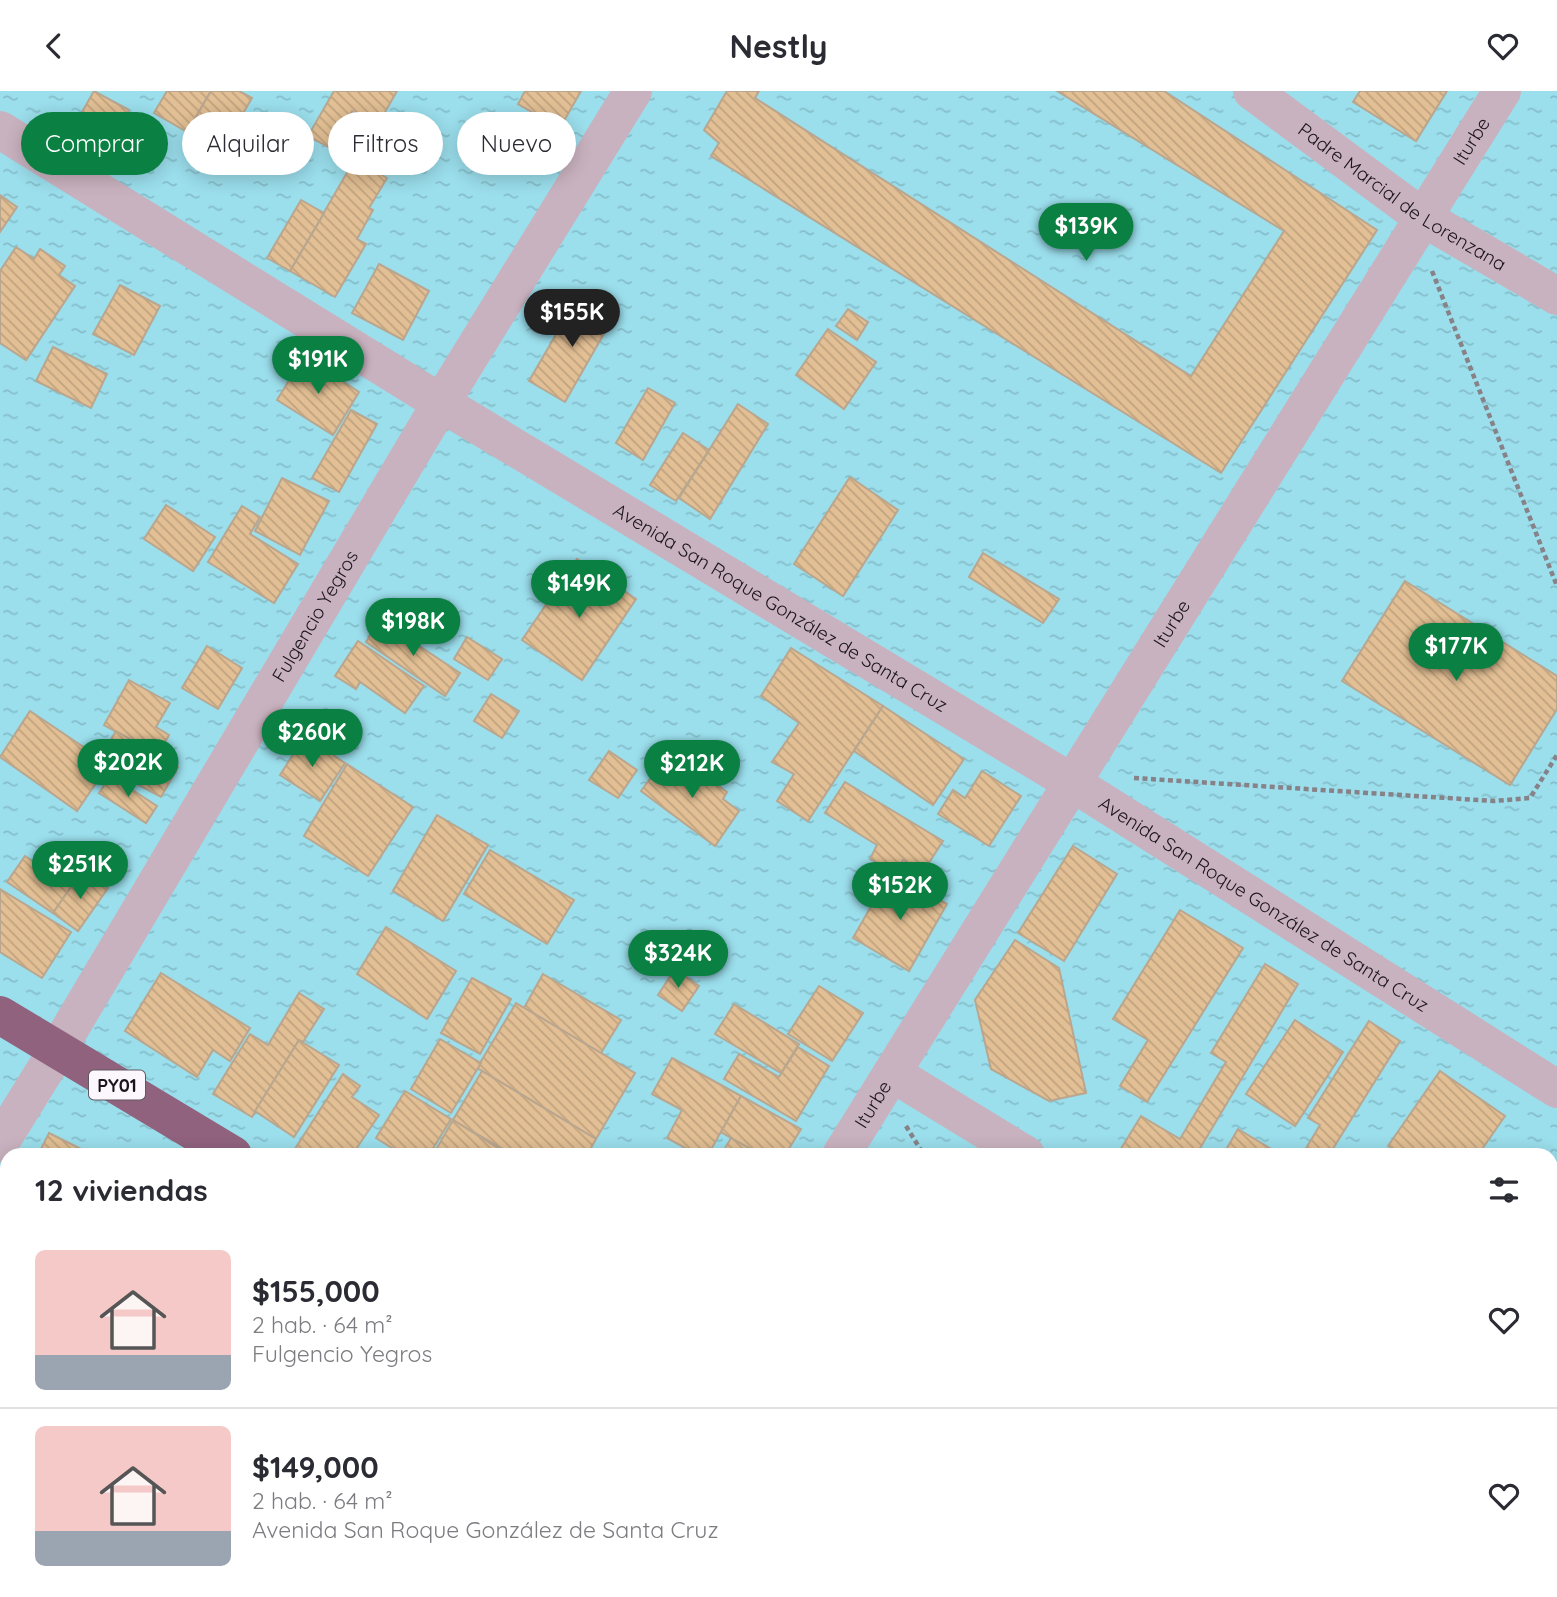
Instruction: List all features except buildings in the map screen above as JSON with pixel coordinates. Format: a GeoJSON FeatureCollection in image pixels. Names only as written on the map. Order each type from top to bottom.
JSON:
{"type":"FeatureCollection","features":[{"type":"Feature","properties":{"kind":"highway","name":"PY01"},"geometry":{"type":"LineString","coordinates":[[0,1014],[221,1148]]}},
{"type":"Feature","properties":{"kind":"street","name":"Fulgencio Yegros"},"geometry":{"type":"LineString","coordinates":[[0,1143],[441,403],[634,91]]}},
{"type":"Feature","properties":{"kind":"street","name":"Padre Marcial de Lorenzana"},"geometry":{"type":"LineString","coordinates":[[1252,91],[1422,217],[1557,296]]}},
{"type":"Feature","properties":{"kind":"street","name":"Iturbe"},"geometry":{"type":"LineString","coordinates":[[845,1148],[1502,91]]}},
{"type":"Feature","properties":{"kind":"street","name":"Avenida San Roque González de Santa Cruz"},"geometry":{"type":"LineString","coordinates":[[0,130],[441,403],[1072,782],[1557,1089]]}},
{"type":"Feature","properties":{"kind":"street"},"geometry":{"type":"LineString","coordinates":[[892,1073],[1015,1148]]}},
{"type":"Feature","properties":{"kind":"path"},"geometry":{"type":"LineString","coordinates":[[1430,268],[1557,586]]}},
{"type":"Feature","properties":{"kind":"path"},"geometry":{"type":"LineString","coordinates":[[1128,777],[1494,801],[1530,798],[1557,755]]}},
{"type":"Feature","properties":{"kind":"path"},"geometry":{"type":"LineString","coordinates":[[900,1115],[920,1148]]}},
{"type":"Feature","properties":{"kind":"water"},"geometry":{"type":"Polygon","coordinates":[[[0,91],[1557,91],[1557,1148],[0,1148],[0,91]]]}}]}
